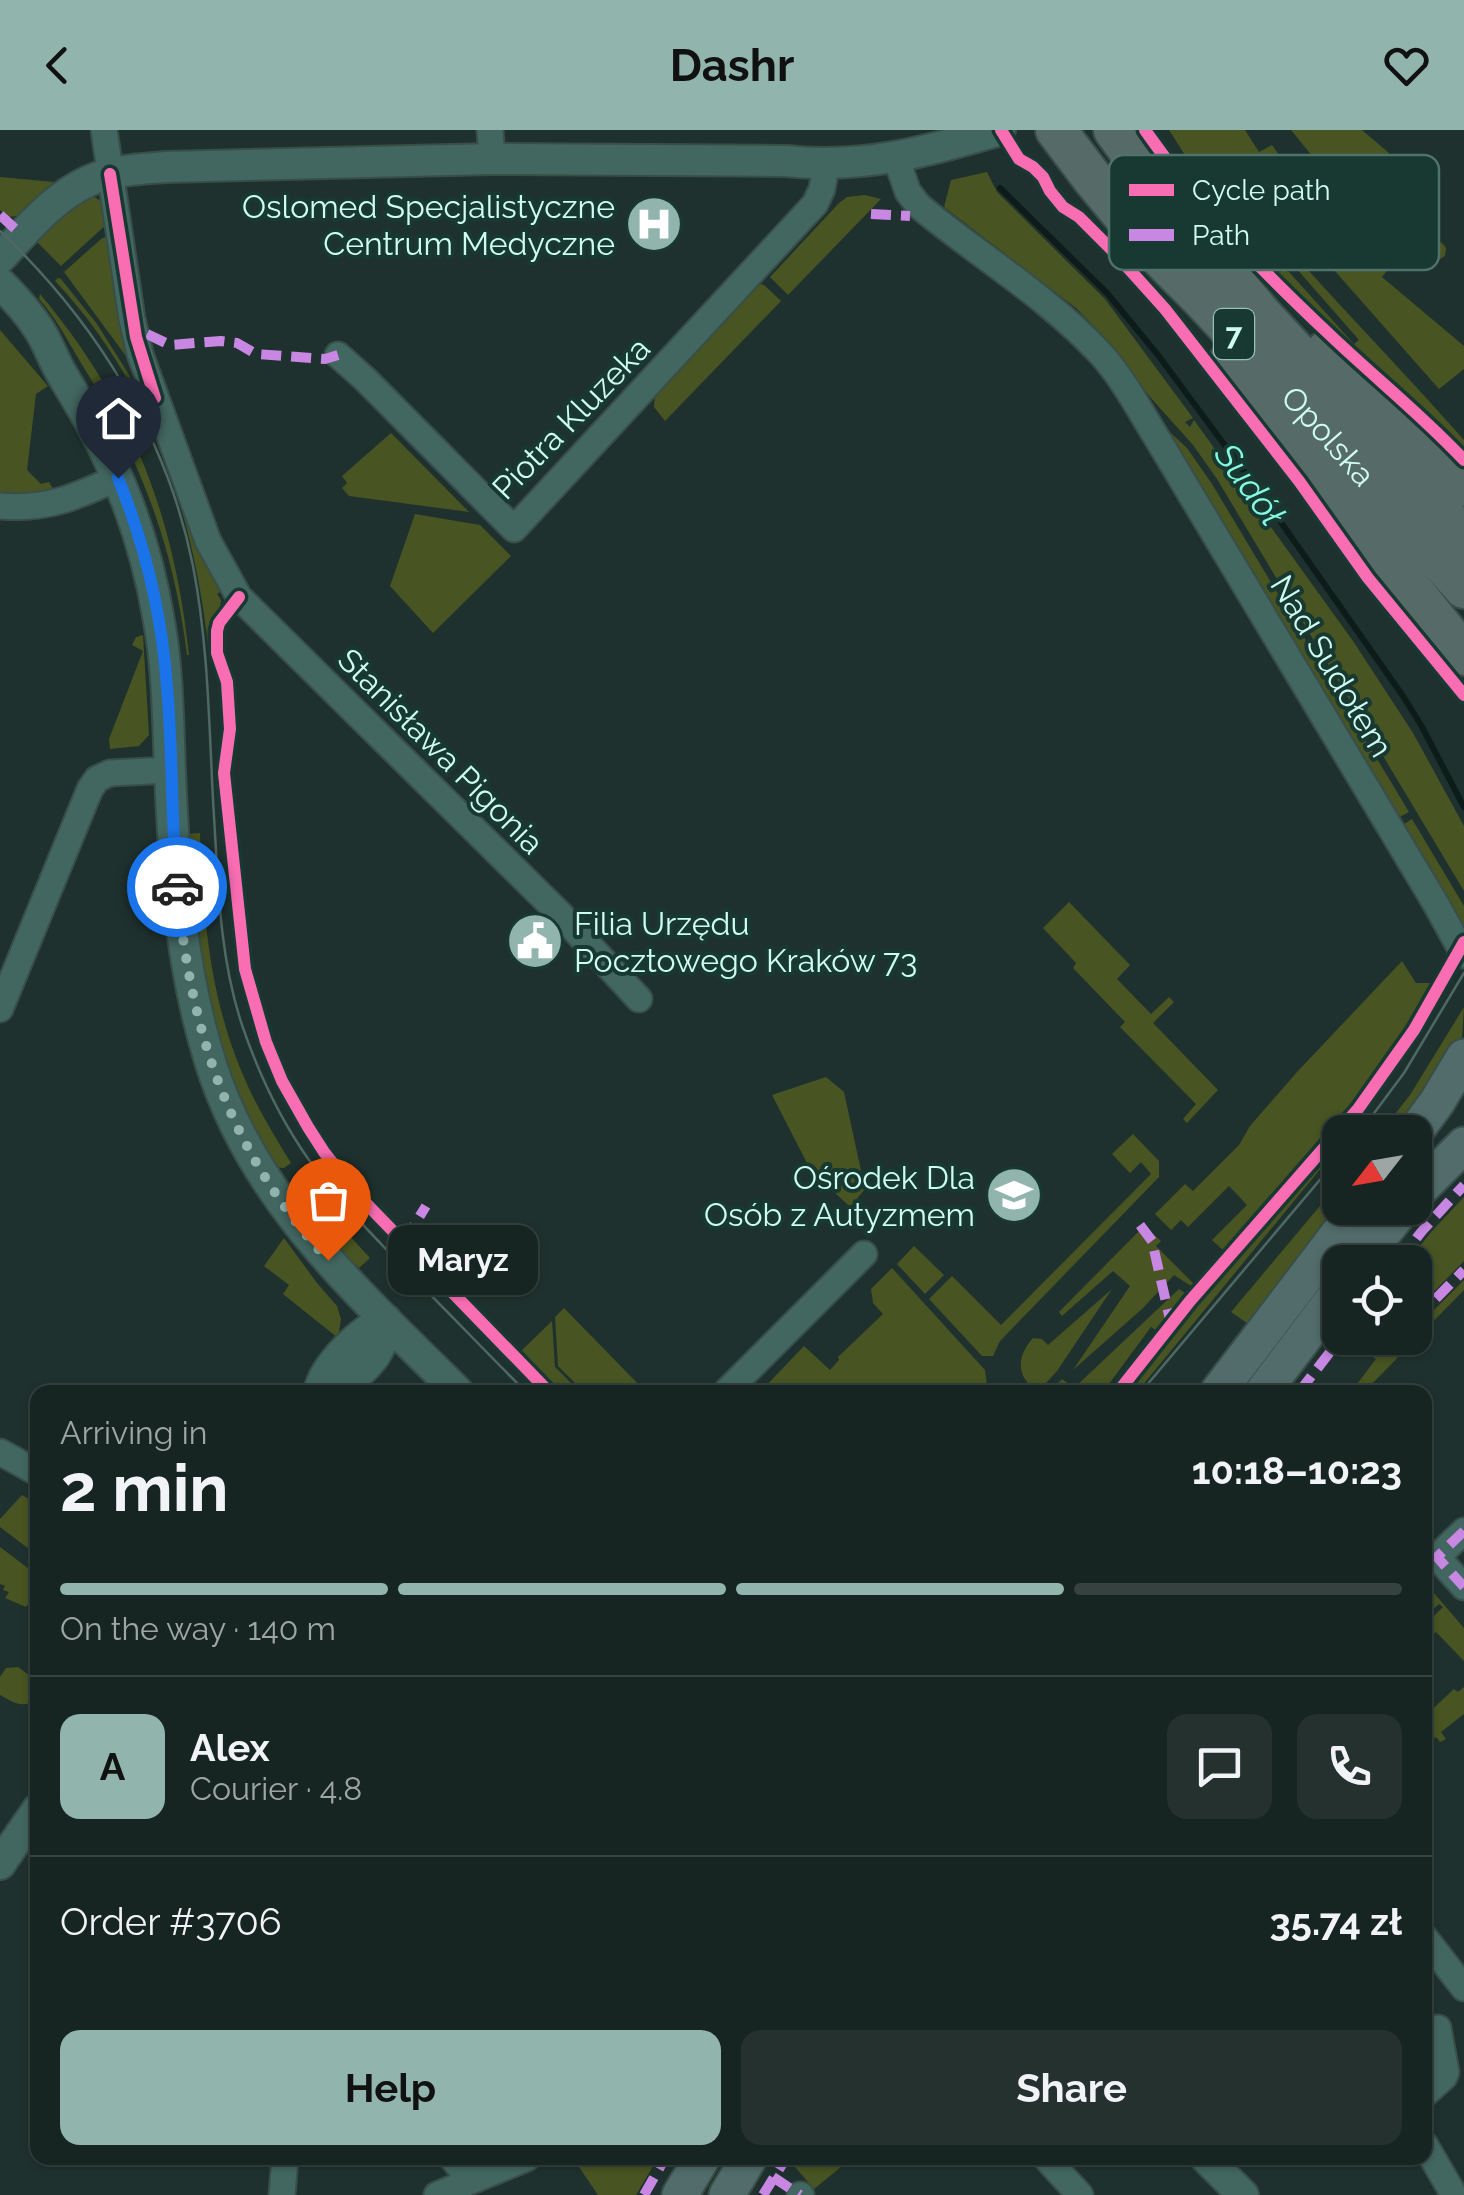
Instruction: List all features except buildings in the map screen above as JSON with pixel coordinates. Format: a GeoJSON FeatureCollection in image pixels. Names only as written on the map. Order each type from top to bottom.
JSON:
{"type":"FeatureCollection","features":[{"type":"Feature","properties":{"kind":"main road","name":"Opolska"},"geometry":{"type":"LineString","coordinates":[[1056,130],[1109,198]]}},
{"type":"Feature","properties":{"kind":"main road","name":"Opolska"},"geometry":{"type":"LineString","coordinates":[[1114,130],[1132,155]]}},
{"type":"Feature","properties":{"kind":"main road","name":"Opolska"},"geometry":{"type":"LineString","coordinates":[[1164,270],[1302,456],[1464,654]]}},
{"type":"Feature","properties":{"kind":"main road","name":"Opolska"},"geometry":{"type":"LineString","coordinates":[[1173,270],[1332,438],[1464,588]]}},
{"type":"Feature","properties":{"kind":"main road","name":"Opolska"},"geometry":{"type":"LineString","coordinates":[[1224,270],[1464,538]]}},
{"type":"Feature","properties":{"kind":"main road","name":"Opolska"},"geometry":{"type":"LineString","coordinates":[[1236,270],[1340,361],[1464,486]]}},
{"type":"Feature","properties":{"kind":"main road"},"geometry":{"type":"LineString","coordinates":[[1427,1115],[1464,1058]]}},
{"type":"Feature","properties":{"kind":"main road"},"geometry":{"type":"LineString","coordinates":[[1432,1177],[1464,1146]]}},
{"type":"Feature","properties":{"kind":"main road"},"geometry":{"type":"LineString","coordinates":[[1223,1385],[1345,1225]]}},
{"type":"Feature","properties":{"kind":"main road"},"geometry":{"type":"LineString","coordinates":[[1374,1245],[1389,1225]]}},
{"type":"Feature","properties":{"kind":"main road"},"geometry":{"type":"LineString","coordinates":[[1268,1385],[1322,1314]]}},
{"type":"Feature","properties":{"kind":"main road"},"geometry":{"type":"LineString","coordinates":[[680,2195],[698,2165]]}},
{"type":"Feature","properties":{"kind":"main road"},"geometry":{"type":"LineString","coordinates":[[727,2195],[745,2165]]}},
{"type":"Feature","properties":{"kind":"street","name":"Stanisława Pigonia"},"geometry":{"type":"LineString","coordinates":[[104,130],[136,337],[208,541],[222,570],[239,597],[559,913],[639,998]]}},
{"type":"Feature","properties":{"kind":"street"},"geometry":{"type":"LineString","coordinates":[[0,258],[68,192],[110,174],[491,145],[826,165],[896,158],[1000,130]]}},
{"type":"Feature","properties":{"kind":"street","name":"Nad Sudołem"},"geometry":{"type":"LineString","coordinates":[[896,158],[908,192],[919,206],[1087,339],[1114,370],[1464,955]]}},
{"type":"Feature","properties":{"kind":"street","name":"Piotra Kluzeka"},"geometry":{"type":"LineString","coordinates":[[338,355],[514,529],[815,204],[826,165]]}},
{"type":"Feature","properties":{"kind":"street"},"geometry":{"type":"LineString","coordinates":[[0,283],[41,333],[89,420],[118,478],[140,538],[159,618],[168,688],[174,847],[186,961],[207,1051],[226,1103],[261,1174],[288,1212],[328,1260],[451,1385]]}},
{"type":"Feature","properties":{"kind":"street"},"geometry":{"type":"LineString","coordinates":[[0,306],[62,374]]}},
{"type":"Feature","properties":{"kind":"street"},"geometry":{"type":"LineString","coordinates":[[0,506],[55,504],[118,478]]}},
{"type":"Feature","properties":{"kind":"street"},"geometry":{"type":"LineString","coordinates":[[0,1009],[97,779],[106,774],[170,770]]}},
{"type":"Feature","properties":{"kind":"street"},"geometry":{"type":"LineString","coordinates":[[733,1385],[864,1254]]}},
{"type":"Feature","properties":{"kind":"street"},"geometry":{"type":"LineString","coordinates":[[322,1385],[360,1334],[386,1320]]}},
{"type":"Feature","properties":{"kind":"street"},"geometry":{"type":"LineString","coordinates":[[345,1385],[378,1354],[386,1320]]}},
{"type":"Feature","properties":{"kind":"street"},"geometry":{"type":"LineString","coordinates":[[0,1452],[30,1469]]}},
{"type":"Feature","properties":{"kind":"street"},"geometry":{"type":"LineString","coordinates":[[1464,1531],[1437,1557],[1464,1586]]}},
{"type":"Feature","properties":{"kind":"street"},"geometry":{"type":"LineString","coordinates":[[0,1864],[30,1821]]}},
{"type":"Feature","properties":{"kind":"street"},"geometry":{"type":"LineString","coordinates":[[1432,1947],[1464,1988]]}},
{"type":"Feature","properties":{"kind":"street"},"geometry":{"type":"LineString","coordinates":[[1432,2088],[1446,2072],[1432,2030],[1464,2021]]}},
{"type":"Feature","properties":{"kind":"street"},"geometry":{"type":"LineString","coordinates":[[1432,2157],[1454,2195]]}},
{"type":"Feature","properties":{"kind":"street"},"geometry":{"type":"LineString","coordinates":[[282,2195],[284,2165]]}},
{"type":"Feature","properties":{"kind":"street"},"geometry":{"type":"LineString","coordinates":[[458,2165],[471,2180]]}},
{"type":"Feature","properties":{"kind":"street"},"geometry":{"type":"LineString","coordinates":[[437,2195],[508,2165]]}},
{"type":"Feature","properties":{"kind":"street"},"geometry":{"type":"LineString","coordinates":[[1052,2165],[1080,2195]]}},
{"type":"Feature","properties":{"kind":"street"},"geometry":{"type":"LineString","coordinates":[[1213,2165],[1243,2195]]}},
{"type":"Feature","properties":{"kind":"green space"},"geometry":{"type":"Polygon","coordinates":[[[1169,130],[1245,130],[1259,152],[1272,145],[1279,155],[1185,155],[1169,130]]]}},
{"type":"Feature","properties":{"kind":"green space"},"geometry":{"type":"Polygon","coordinates":[[[1291,130],[1362,130],[1389,153],[1387,155],[1311,155],[1291,130]]]}},
{"type":"Feature","properties":{"kind":"green space"},"geometry":{"type":"Polygon","coordinates":[[[987,172],[997,192],[1105,299],[1193,418],[1185,422],[1190,427],[1194,420],[1353,641],[1413,733],[1464,826],[1464,891],[1193,445],[1076,308],[944,207],[951,180],[987,172]]]}},
{"type":"Feature","properties":{"kind":"green space"},"geometry":{"type":"Polygon","coordinates":[[[0,177],[54,182],[17,216],[8,217],[0,210],[0,177]]]}},
{"type":"Feature","properties":{"kind":"green space"},"geometry":{"type":"Polygon","coordinates":[[[865,195],[881,199],[788,295],[770,277],[839,203],[847,197],[865,195]]]}},
{"type":"Feature","properties":{"kind":"green space"},"geometry":{"type":"Polygon","coordinates":[[[88,196],[101,201],[108,223],[61,266],[34,239],[56,216],[88,196]]]}},
{"type":"Feature","properties":{"kind":"green space"},"geometry":{"type":"Polygon","coordinates":[[[110,235],[134,367],[64,272],[110,235]]]}},
{"type":"Feature","properties":{"kind":"green space"},"geometry":{"type":"Polygon","coordinates":[[[1439,241],[1446,248],[1445,256],[1439,260],[1439,241]]]}},
{"type":"Feature","properties":{"kind":"green space"},"geometry":{"type":"Polygon","coordinates":[[[1298,270],[1309,270],[1464,440],[1464,451],[1275,273],[1289,272],[1354,344],[1359,340],[1298,270]]]}},
{"type":"Feature","properties":{"kind":"green space"},"geometry":{"type":"Polygon","coordinates":[[[1334,270],[1387,270],[1382,277],[1464,346],[1464,369],[1439,389],[1334,270]]]}},
{"type":"Feature","properties":{"kind":"green space"},"geometry":{"type":"Polygon","coordinates":[[[58,278],[97,324],[133,381],[138,380],[222,591],[217,594],[220,609],[211,625],[211,653],[192,551],[163,454],[118,363],[55,281],[58,278]]]}},
{"type":"Feature","properties":{"kind":"green space"},"geometry":{"type":"Polygon","coordinates":[[[756,283],[764,285],[781,301],[665,421],[654,407],[655,394],[756,283]]]}},
{"type":"Feature","properties":{"kind":"green space"},"geometry":{"type":"Polygon","coordinates":[[[40,294],[100,376],[143,462],[172,555],[189,655],[163,538],[137,468],[102,398],[39,299],[40,294]]]}},
{"type":"Feature","properties":{"kind":"green space"},"geometry":{"type":"Polygon","coordinates":[[[0,330],[48,386],[36,394],[27,470],[41,484],[49,482],[53,489],[0,493],[0,330]]]}},
{"type":"Feature","properties":{"kind":"green space"},"geometry":{"type":"Polygon","coordinates":[[[1158,421],[1187,448],[1212,484],[1409,812],[1396,819],[1158,421]]]}},
{"type":"Feature","properties":{"kind":"green space"},"geometry":{"type":"Polygon","coordinates":[[[391,433],[469,512],[349,496],[342,488],[347,483],[342,476],[391,433]]]}},
{"type":"Feature","properties":{"kind":"green space"},"geometry":{"type":"Polygon","coordinates":[[[415,514],[480,525],[511,556],[433,633],[390,586],[415,514]]]}},
{"type":"Feature","properties":{"kind":"green space"},"geometry":{"type":"Polygon","coordinates":[[[143,635],[149,735],[139,746],[110,749],[109,739],[143,651],[132,645],[136,637],[143,635]]]}},
{"type":"Feature","properties":{"kind":"green space"},"geometry":{"type":"Polygon","coordinates":[[[1412,819],[1464,906],[1462,930],[1401,826],[1412,819]]]}},
{"type":"Feature","properties":{"kind":"green space"},"geometry":{"type":"Polygon","coordinates":[[[200,833],[206,926],[223,1017],[248,1087],[291,1163],[284,1168],[273,1167],[256,1142],[206,1012],[189,864],[189,834],[200,833]]]}},
{"type":"Feature","properties":{"kind":"green space"},"geometry":{"type":"Polygon","coordinates":[[[1069,902],[1130,965],[1117,979],[1151,1014],[1169,997],[1174,1002],[1153,1023],[1218,1090],[1187,1123],[1183,1119],[1196,1104],[1120,1027],[1125,1022],[1073,968],[1076,963],[1043,928],[1069,902]]]}},
{"type":"Feature","properties":{"kind":"green space"},"geometry":{"type":"Polygon","coordinates":[[[1402,961],[1416,983],[1434,983],[1358,1099],[1344,1115],[1322,1115],[1322,1140],[1224,1251],[1212,1240],[1247,1205],[1229,1186],[1188,1227],[1181,1220],[1171,1230],[1155,1214],[1185,1184],[1193,1191],[1239,1145],[1250,1126],[1402,961]]]}},
{"type":"Feature","properties":{"kind":"green space"},"geometry":{"type":"Polygon","coordinates":[[[1464,1007],[1462,1039],[1445,1070],[1413,1115],[1394,1115],[1464,1007]]]}},
{"type":"Feature","properties":{"kind":"green space"},"geometry":{"type":"Polygon","coordinates":[[[826,1077],[844,1092],[865,1189],[850,1207],[810,1169],[772,1095],[826,1077]]]}},
{"type":"Feature","properties":{"kind":"green space"},"geometry":{"type":"Polygon","coordinates":[[[1133,1134],[1159,1161],[1159,1177],[1000,1341],[993,1356],[982,1356],[929,1299],[952,1276],[1001,1325],[1151,1174],[1141,1162],[1130,1173],[1112,1154],[1133,1134]]]}},
{"type":"Feature","properties":{"kind":"green space"},"geometry":{"type":"Polygon","coordinates":[[[1322,1165],[1143,1385],[1135,1385],[1166,1338],[1322,1165]]]}},
{"type":"Feature","properties":{"kind":"green space"},"geometry":{"type":"Polygon","coordinates":[[[300,1176],[370,1258],[359,1268],[318,1230],[289,1188],[300,1176]]]}},
{"type":"Feature","properties":{"kind":"green space"},"geometry":{"type":"Polygon","coordinates":[[[1464,1197],[1464,1261],[1432,1294],[1432,1245],[1421,1245],[1464,1197]]]}},
{"type":"Feature","properties":{"kind":"green space"},"geometry":{"type":"Polygon","coordinates":[[[1322,1203],[1322,1225],[1328,1225],[1254,1328],[1231,1312],[1322,1203]]]}},
{"type":"Feature","properties":{"kind":"green space"},"geometry":{"type":"Polygon","coordinates":[[[1144,1226],[1161,1241],[1156,1246],[1194,1284],[1191,1286],[1174,1275],[1073,1370],[1130,1286],[1113,1271],[1062,1316],[1059,1312],[1144,1226]]]}},
{"type":"Feature","properties":{"kind":"green space"},"geometry":{"type":"Polygon","coordinates":[[[284,1238],[337,1306],[341,1319],[338,1338],[283,1294],[289,1285],[264,1266],[284,1238]]]}},
{"type":"Feature","properties":{"kind":"green space"},"geometry":{"type":"Polygon","coordinates":[[[914,1246],[944,1275],[925,1294],[897,1264],[914,1246]]]}},
{"type":"Feature","properties":{"kind":"green space"},"geometry":{"type":"Polygon","coordinates":[[[892,1268],[985,1370],[987,1385],[767,1385],[804,1346],[830,1370],[838,1357],[883,1314],[873,1303],[871,1289],[892,1268]]]}},
{"type":"Feature","properties":{"kind":"green space"},"geometry":{"type":"Polygon","coordinates":[[[1464,1280],[1464,1290],[1432,1323],[1432,1312],[1464,1280]]]}},
{"type":"Feature","properties":{"kind":"green space"},"geometry":{"type":"Polygon","coordinates":[[[1112,1289],[1057,1371],[1044,1385],[1030,1385],[1021,1366],[1027,1345],[1033,1338],[1048,1345],[1112,1289]]]}},
{"type":"Feature","properties":{"kind":"green space"},"geometry":{"type":"Polygon","coordinates":[[[1179,1289],[1187,1294],[1157,1331],[1151,1327],[1108,1385],[1077,1385],[1179,1289]]]}},
{"type":"Feature","properties":{"kind":"green space"},"geometry":{"type":"Polygon","coordinates":[[[564,1308],[639,1385],[577,1385],[558,1366],[555,1317],[564,1308]]]}},
{"type":"Feature","properties":{"kind":"green space"},"geometry":{"type":"Polygon","coordinates":[[[552,1321],[555,1367],[573,1385],[553,1385],[520,1352],[552,1321]]]}},
{"type":"Feature","properties":{"kind":"green space"},"geometry":{"type":"Polygon","coordinates":[[[1370,1355],[1400,1355],[1371,1385],[1356,1385],[1376,1359],[1370,1355]]]}},
{"type":"Feature","properties":{"kind":"green space"},"geometry":{"type":"Polygon","coordinates":[[[22,1495],[30,1500],[30,1550],[0,1527],[0,1519],[22,1495]]]}},
{"type":"Feature","properties":{"kind":"green space"},"geometry":{"type":"Polygon","coordinates":[[[0,1547],[30,1570],[30,1602],[26,1607],[5,1598],[9,1592],[0,1584],[0,1547]]]}},
{"type":"Feature","properties":{"kind":"green space"},"geometry":{"type":"Polygon","coordinates":[[[1432,1591],[1464,1628],[1464,1661],[1436,1632],[1432,1635],[1432,1618],[1443,1607],[1439,1604],[1432,1610],[1432,1591]]]}},
{"type":"Feature","properties":{"kind":"green space"},"geometry":{"type":"Polygon","coordinates":[[[18,1667],[30,1676],[30,1702],[14,1702],[0,1695],[0,1677],[6,1668],[18,1667]]]}},
{"type":"Feature","properties":{"kind":"green space"},"geometry":{"type":"Polygon","coordinates":[[[1464,1687],[1464,1714],[1441,1732],[1446,1739],[1432,1740],[1432,1709],[1454,1689],[1458,1692],[1464,1687]]]}},
{"type":"Feature","properties":{"kind":"green space"},"geometry":{"type":"Polygon","coordinates":[[[578,2165],[654,2165],[636,2195],[598,2195],[578,2165]]]}},
{"type":"Feature","properties":{"kind":"green space"},"geometry":{"type":"Polygon","coordinates":[[[793,2165],[843,2165],[814,2189],[793,2165]]]}},
{"type":"Feature","properties":{"kind":"waterway","name":"Sudół"},"geometry":{"type":"LineString","coordinates":[[1000,188],[1107,293],[1158,355],[1403,696],[1464,807]]}},
{"type":"Feature","properties":{"kind":"tram line"},"geometry":{"type":"LineString","coordinates":[[0,231],[67,303],[123,384],[146,427],[181,518],[193,566],[205,653],[218,885],[228,970],[248,1043],[263,1078],[298,1144],[331,1189],[519,1385]]}},
{"type":"Feature","properties":{"kind":"tram line"},"geometry":{"type":"LineString","coordinates":[[1373,1115],[1404,1073],[1464,973]]}},
{"type":"Feature","properties":{"kind":"tram line"},"geometry":{"type":"LineString","coordinates":[[1147,1385],[1322,1177]]}},
{"type":"Feature","properties":{"kind":"marked path"},"geometry":{"type":"LineString","coordinates":[[871,214],[910,216]]}},
{"type":"Feature","properties":{"kind":"marked path"},"geometry":{"type":"LineString","coordinates":[[0,215],[22,235]]}},
{"type":"Feature","properties":{"kind":"marked path"},"geometry":{"type":"LineString","coordinates":[[147,334],[170,345],[221,341],[237,343],[256,354],[325,359],[338,355]]}},
{"type":"Feature","properties":{"kind":"marked path"},"geometry":{"type":"LineString","coordinates":[[1411,1245],[1464,1185]]}},
{"type":"Feature","properties":{"kind":"marked path"},"geometry":{"type":"LineString","coordinates":[[404,1242],[426,1206]]}},
{"type":"Feature","properties":{"kind":"marked path"},"geometry":{"type":"LineString","coordinates":[[1140,1225],[1152,1241],[1171,1324]]}},
{"type":"Feature","properties":{"kind":"marked path"},"geometry":{"type":"LineString","coordinates":[[1432,1303],[1464,1270]]}},
{"type":"Feature","properties":{"kind":"marked path"},"geometry":{"type":"LineString","coordinates":[[1304,1385],[1328,1355]]}},
{"type":"Feature","properties":{"kind":"marked path"},"geometry":{"type":"LineString","coordinates":[[1464,1531],[1437,1557],[1464,1587]]}},
{"type":"Feature","properties":{"kind":"marked path"},"geometry":{"type":"LineString","coordinates":[[644,2195],[661,2165]]}},
{"type":"Feature","properties":{"kind":"marked path"},"geometry":{"type":"LineString","coordinates":[[763,2195],[782,2165]]}},
{"type":"Feature","properties":{"kind":"marked path"},"geometry":{"type":"LineString","coordinates":[[773,2177],[800,2195]]}},
{"type":"Feature","properties":{"kind":"cycle path"},"geometry":{"type":"LineString","coordinates":[[1001,130],[1019,159],[1043,177],[1063,207],[1109,247]]}},
{"type":"Feature","properties":{"kind":"cycle path"},"geometry":{"type":"LineString","coordinates":[[1145,130],[1164,155]]}},
{"type":"Feature","properties":{"kind":"cycle path"},"geometry":{"type":"LineString","coordinates":[[110,174],[136,337],[155,398]]}},
{"type":"Feature","properties":{"kind":"cycle path"},"geometry":{"type":"LineString","coordinates":[[1130,270],[1165,309],[1299,481],[1368,578],[1464,695]]}},
{"type":"Feature","properties":{"kind":"cycle path"},"geometry":{"type":"LineString","coordinates":[[1263,270],[1464,460]]}},
{"type":"Feature","properties":{"kind":"cycle path"},"geometry":{"type":"LineString","coordinates":[[239,597],[217,631],[217,653],[227,682],[230,729],[224,773],[245,969],[266,1042],[308,1127],[356,1193],[542,1385]]}},
{"type":"Feature","properties":{"kind":"cycle path"},"geometry":{"type":"LineString","coordinates":[[1124,1385],[1190,1301],[1358,1109],[1414,1030],[1464,942]]}},
{"type":"Feature","properties":{"kind":"way so far"},"geometry":{"type":"LineString","coordinates":[[177,887],[186,961],[199,1022],[226,1103],[270,1188],[328,1260]]}},
{"type":"Feature","properties":{"kind":"place","name":"Oslomed Specjalistyczne Centrum Medyczne"},"geometry":{"type":"Point","coordinates":[654,224]}},
{"type":"Feature","properties":{"kind":"place","name":"Filia Urzędu Pocztowego Kraków 73"},"geometry":{"type":"Point","coordinates":[535,941]}},
{"type":"Feature","properties":{"kind":"place","name":"Ośrodek Dla Osób z Autyzmem"},"geometry":{"type":"Point","coordinates":[1014,1195]}},
{"type":"Feature","properties":{"kind":"place","name":"Maryz"},"geometry":{"type":"Point","coordinates":[328,1260]}},
{"type":"Feature","properties":{"kind":"route"},"geometry":{"type":"LineString","coordinates":[[118,478],[148,567],[162,639],[168,688],[177,887]]}}]}
